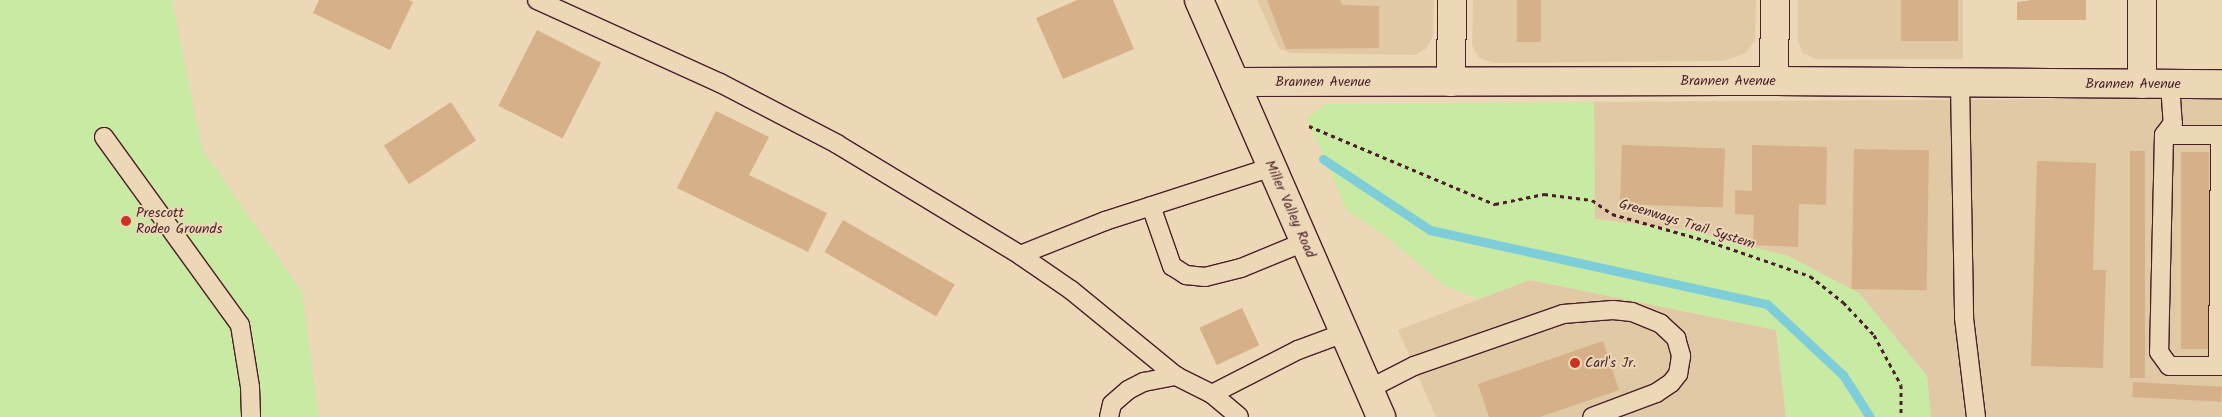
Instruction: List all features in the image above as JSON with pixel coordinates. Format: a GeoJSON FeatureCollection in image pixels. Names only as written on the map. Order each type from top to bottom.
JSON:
{"type":"FeatureCollection","features":[{"type":"Feature","properties":{"kind":"street","name":"Miller Valley Road"},"geometry":{"type":"LineString","coordinates":[[1199,0],[1381,417]]}},
{"type":"Feature","properties":{"kind":"street"},"geometry":{"type":"LineString","coordinates":[[1450,82],[1452,0]]}},
{"type":"Feature","properties":{"kind":"street"},"geometry":{"type":"LineString","coordinates":[[1774,81],[1775,0]]}},
{"type":"Feature","properties":{"kind":"street"},"geometry":{"type":"LineString","coordinates":[[2142,0],[2142,84]]}},
{"type":"Feature","properties":{"kind":"street","name":"Brannen Avenue"},"geometry":{"type":"LineString","coordinates":[[1234,82],[1774,81],[2222,84]]}},
{"type":"Feature","properties":{"kind":"lane"},"geometry":{"type":"LineString","coordinates":[[537,0],[720,83],[837,144],[1020,255],[1071,290],[1176,376],[1212,394],[1239,417]]}},
{"type":"Feature","properties":{"kind":"lane"},"geometry":{"type":"LineString","coordinates":[[1960,82],[1964,318],[1976,417]]}},
{"type":"Feature","properties":{"kind":"lane"},"geometry":{"type":"LineString","coordinates":[[2164,135],[2221,135],[2220,365],[2169,366],[2159,352],[2164,135],[2173,123],[2170,84]]}},
{"type":"Feature","properties":{"kind":"lane"},"geometry":{"type":"LineString","coordinates":[[104,137],[240,325],[250,387],[250,417]]}},
{"type":"Feature","properties":{"kind":"lane"},"geometry":{"type":"LineString","coordinates":[[1020,255],[1105,221],[1272,167]]}},
{"type":"Feature","properties":{"kind":"lane"},"geometry":{"type":"LineString","coordinates":[[1151,206],[1172,266],[1186,275],[1205,277],[1241,268],[1304,242]]}},
{"type":"Feature","properties":{"kind":"lane"},"geometry":{"type":"LineString","coordinates":[[1369,390],[1414,366],[1563,314],[1613,310],[1632,312],[1661,324],[1676,338],[1681,356],[1678,374],[1671,383],[1656,393],[1592,417]]}},
{"type":"Feature","properties":{"kind":"lane"},"geometry":{"type":"LineString","coordinates":[[1212,394],[1298,350],[1344,333]]}},
{"type":"Feature","properties":{"kind":"lane"},"geometry":{"type":"LineString","coordinates":[[1109,417],[1112,404],[1128,390],[1144,382],[1176,376]]}},
{"type":"Feature","properties":{"kind":"path","name":"Greenways Trail System"},"geometry":{"type":"LineString","coordinates":[[1309,126],[1495,204],[1544,194],[1592,200],[1612,214],[1711,242],[1810,276],[1843,302],[1874,335],[1901,385],[1901,417]]}},
{"type":"Feature","properties":{"kind":"shaded area"},"geometry":{"type":"Polygon","coordinates":[[[1257,0],[1434,0],[1433,36],[1426,49],[1415,55],[1291,53],[1280,49],[1257,0]]]}},
{"type":"Feature","properties":{"kind":"shaded area"},"geometry":{"type":"Polygon","coordinates":[[[1473,0],[1756,0],[1755,40],[1746,53],[1723,61],[1493,63],[1478,57],[1472,45],[1473,0]]]}},
{"type":"Feature","properties":{"kind":"shaded area"},"geometry":{"type":"Polygon","coordinates":[[[1798,0],[1963,0],[1963,59],[1816,59],[1803,53],[1798,41],[1798,0]]]}},
{"type":"Feature","properties":{"kind":"shaded area"},"geometry":{"type":"Polygon","coordinates":[[[2222,98],[2222,417],[1931,417],[1927,376],[1859,293],[1788,256],[1692,231],[1595,219],[1594,102],[2222,98]]]}},
{"type":"Feature","properties":{"kind":"shaded area"},"geometry":{"type":"Polygon","coordinates":[[[1530,280],[1776,330],[1786,417],[1436,417],[1398,330],[1530,280]]]}},
{"type":"Feature","properties":{"kind":"green space","name":"Prescott Rodeo Grounds"},"geometry":{"type":"Polygon","coordinates":[[[0,0],[172,0],[202,149],[302,292],[319,417],[0,417],[0,0]]]}},
{"type":"Feature","properties":{"kind":"green space"},"geometry":{"type":"Polygon","coordinates":[[[1594,102],[1595,219],[1692,231],[1788,256],[1859,293],[1927,376],[1931,417],[1786,417],[1776,330],[1530,280],[1479,299],[1445,286],[1383,234],[1347,211],[1307,118],[1326,104],[1594,102]]]}},
{"type":"Feature","properties":{"kind":"building"},"geometry":{"type":"Polygon","coordinates":[[[319,0],[409,0],[413,2],[390,50],[313,13],[319,0]]]}},
{"type":"Feature","properties":{"kind":"building"},"geometry":{"type":"Polygon","coordinates":[[[1077,0],[1113,0],[1134,49],[1063,79],[1036,18],[1077,0]]]}},
{"type":"Feature","properties":{"kind":"building"},"geometry":{"type":"Polygon","coordinates":[[[1267,0],[1340,0],[1342,5],[1379,6],[1379,48],[1286,49],[1267,0]]]}},
{"type":"Feature","properties":{"kind":"building"},"geometry":{"type":"Polygon","coordinates":[[[1517,0],[1541,0],[1541,42],[1517,42],[1517,0]]]}},
{"type":"Feature","properties":{"kind":"building"},"geometry":{"type":"Polygon","coordinates":[[[1901,0],[1958,0],[1958,41],[1901,41],[1901,0]]]}},
{"type":"Feature","properties":{"kind":"building"},"geometry":{"type":"Polygon","coordinates":[[[2032,0],[2086,0],[2086,20],[2017,20],[2017,2],[2032,0]]]}},
{"type":"Feature","properties":{"kind":"building"},"geometry":{"type":"Polygon","coordinates":[[[537,30],[601,63],[563,138],[498,106],[537,30]]]}},
{"type":"Feature","properties":{"kind":"building"},"geometry":{"type":"Polygon","coordinates":[[[451,102],[476,141],[409,184],[384,146],[451,102]]]}},
{"type":"Feature","properties":{"kind":"building"},"geometry":{"type":"Polygon","coordinates":[[[716,111],[769,137],[749,175],[827,213],[808,252],[677,188],[716,111]]]}},
{"type":"Feature","properties":{"kind":"building"},"geometry":{"type":"Polygon","coordinates":[[[1622,145],[1725,149],[1723,208],[1620,204],[1622,145]]]}},
{"type":"Feature","properties":{"kind":"building"},"geometry":{"type":"Polygon","coordinates":[[[1752,145],[1827,147],[1826,205],[1799,204],[1798,247],[1753,245],[1754,215],[1735,214],[1735,190],[1752,191],[1752,145]]]}},
{"type":"Feature","properties":{"kind":"building"},"geometry":{"type":"Polygon","coordinates":[[[1854,149],[1929,150],[1927,290],[1852,289],[1854,149]]]}},
{"type":"Feature","properties":{"kind":"building"},"geometry":{"type":"Polygon","coordinates":[[[2130,151],[2145,151],[2145,378],[2130,378],[2130,151]]]}},
{"type":"Feature","properties":{"kind":"building"},"geometry":{"type":"Polygon","coordinates":[[[2181,152],[2209,152],[2209,349],[2181,349],[2181,152]]]}},
{"type":"Feature","properties":{"kind":"building"},"geometry":{"type":"Polygon","coordinates":[[[2037,161],[2096,163],[2093,270],[2106,270],[2103,368],[2031,366],[2037,161]]]}},
{"type":"Feature","properties":{"kind":"building"},"geometry":{"type":"Polygon","coordinates":[[[843,220],[955,284],[936,317],[824,252],[843,220]]]}},
{"type":"Feature","properties":{"kind":"building"},"geometry":{"type":"Polygon","coordinates":[[[1242,308],[1259,345],[1217,365],[1199,328],[1242,308]]]}},
{"type":"Feature","properties":{"kind":"building","name":"Carl's Jr."},"geometry":{"type":"Polygon","coordinates":[[[1603,341],[1619,390],[1540,417],[1489,417],[1478,384],[1603,341]]]}},
{"type":"Feature","properties":{"kind":"building"},"geometry":{"type":"Polygon","coordinates":[[[2133,382],[2222,387],[2221,402],[2132,397],[2133,382]]]}},
{"type":"Feature","properties":{"kind":"waterway"},"geometry":{"type":"LineString","coordinates":[[1323,159],[1430,230],[1767,304],[1843,375],[1870,417]]}},
{"type":"Feature","properties":{"kind":"place","name":"Prescott Rodeo Grounds"},"geometry":{"type":"Point","coordinates":[126,221]}},
{"type":"Feature","properties":{"kind":"place","name":"Carl's Jr."},"geometry":{"type":"Point","coordinates":[1575,363]}}]}
